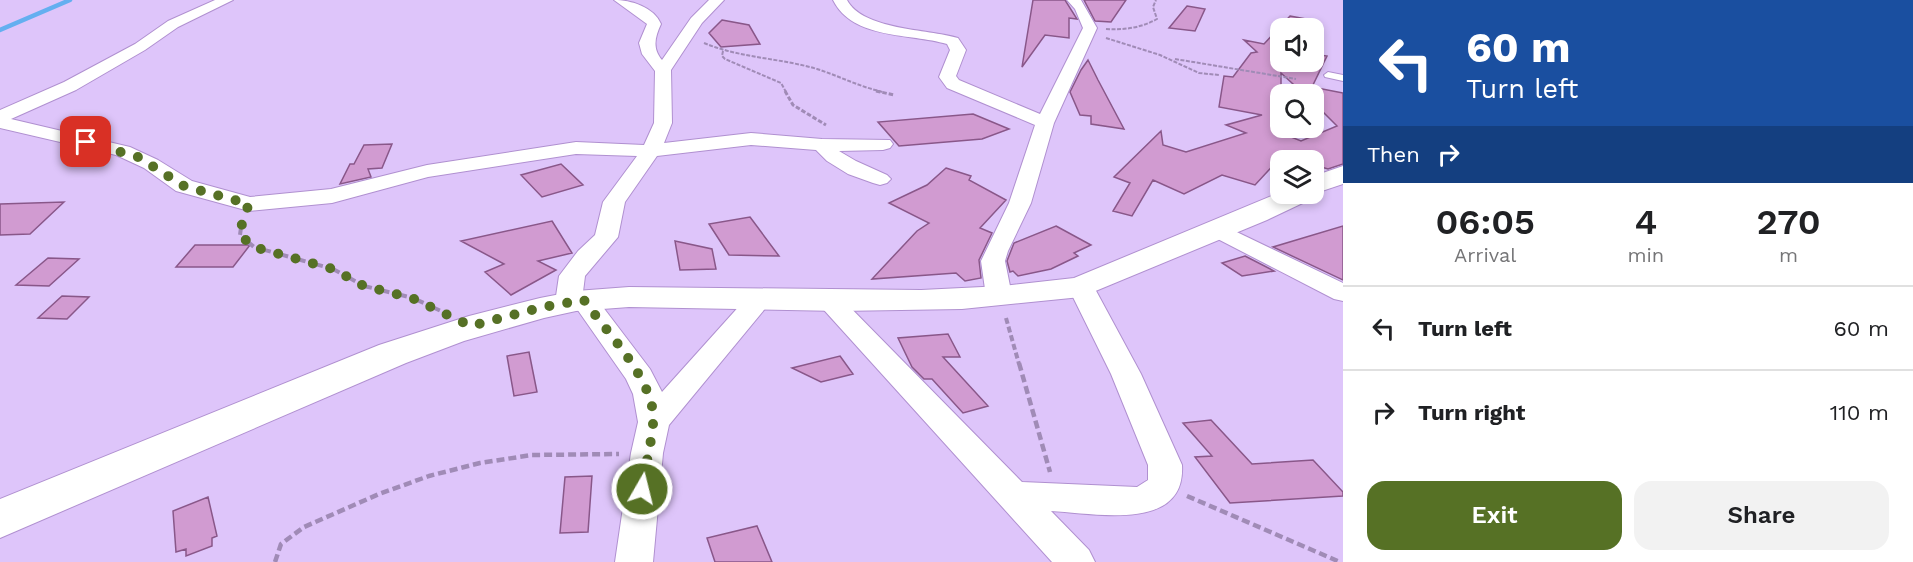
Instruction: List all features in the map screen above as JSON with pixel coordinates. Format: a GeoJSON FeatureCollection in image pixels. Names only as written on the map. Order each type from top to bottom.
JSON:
{"type":"FeatureCollection","features":[{"type":"Feature","properties":{"kind":"street"},"geometry":{"type":"LineString","coordinates":[[0,117],[70,86],[140,47],[173,24],[226,0]]}},
{"type":"Feature","properties":{"kind":"street"},"geometry":{"type":"LineString","coordinates":[[621,0],[652,19],[654,24],[645,43],[646,49],[652,60],[663,70]]}},
{"type":"Feature","properties":{"kind":"street"},"geometry":{"type":"LineString","coordinates":[[634,562],[647,453],[654,422],[648,394],[640,376],[576,301],[572,276],[587,255],[606,237],[614,202],[651,151],[663,123],[663,70],[696,21],[717,0]]}},
{"type":"Feature","properties":{"kind":"street"},"geometry":{"type":"LineString","coordinates":[[840,0],[847,14],[865,23],[953,41],[958,50],[947,77],[953,84],[1045,123]]}},
{"type":"Feature","properties":{"kind":"street"},"geometry":{"type":"LineString","coordinates":[[999,296],[993,261],[1020,203],[1045,123],[1089,30],[1081,8],[1074,0]]}},
{"type":"Feature","properties":{"kind":"street"},"geometry":{"type":"LineString","coordinates":[[0,122],[123,151],[151,164],[184,186],[249,204],[332,196],[427,171],[576,148],[651,151],[751,139],[822,145],[883,144]]}},
{"type":"Feature","properties":{"kind":"street"},"geometry":{"type":"LineString","coordinates":[[822,145],[830,155],[845,166],[880,179]]}},
{"type":"Feature","properties":{"kind":"street"},"geometry":{"type":"LineString","coordinates":[[1324,182],[1343,174]]}},
{"type":"Feature","properties":{"kind":"street"},"geometry":{"type":"LineString","coordinates":[[0,519],[393,352],[471,326],[576,301],[688,296],[912,300],[1051,292],[1080,287],[1276,204]]}},
{"type":"Feature","properties":{"kind":"street"},"geometry":{"type":"LineString","coordinates":[[1218,230],[1343,293]]}},
{"type":"Feature","properties":{"kind":"street"},"geometry":{"type":"LineString","coordinates":[[1015,496],[1141,501],[1164,486],[1165,465],[1126,374],[1080,287]]}},
{"type":"Feature","properties":{"kind":"street"},"geometry":{"type":"LineString","coordinates":[[654,422],[760,299]]}},
{"type":"Feature","properties":{"kind":"street"},"geometry":{"type":"LineString","coordinates":[[827,299],[1076,562]]}},
{"type":"Feature","properties":{"kind":"lane"},"geometry":{"type":"LineString","coordinates":[[1328,75],[1343,78]]}},
{"type":"Feature","properties":{"kind":"path"},"geometry":{"type":"LineString","coordinates":[[1089,30],[1128,29],[1152,22],[1157,19],[1153,7],[1156,0]]}},
{"type":"Feature","properties":{"kind":"path"},"geometry":{"type":"LineString","coordinates":[[1089,30],[1168,58],[1199,73],[1219,75]]}},
{"type":"Feature","properties":{"kind":"path"},"geometry":{"type":"LineString","coordinates":[[688,33],[723,51],[808,66],[836,75],[861,87],[894,95]]}},
{"type":"Feature","properties":{"kind":"path"},"geometry":{"type":"LineString","coordinates":[[723,51],[722,56],[725,59],[781,83],[793,105],[833,130],[817,138],[822,145]]}},
{"type":"Feature","properties":{"kind":"path"},"geometry":{"type":"LineString","coordinates":[[1168,58],[1296,79]]}},
{"type":"Feature","properties":{"kind":"path"},"geometry":{"type":"LineString","coordinates":[[249,204],[243,218],[240,235],[254,247],[333,269],[364,286],[412,298],[471,326]]}},
{"type":"Feature","properties":{"kind":"path"},"geometry":{"type":"LineString","coordinates":[[999,296],[1021,368],[1036,433],[1060,498]]}},
{"type":"Feature","properties":{"kind":"path"},"geometry":{"type":"LineString","coordinates":[[274,562],[276,551],[295,531],[387,489],[427,475],[531,455],[647,453]]}},
{"type":"Feature","properties":{"kind":"path"},"geometry":{"type":"LineString","coordinates":[[1164,486],[1340,562]]}},
{"type":"Feature","properties":{"kind":"building"},"geometry":{"type":"Polygon","coordinates":[[[1033,0],[1065,0],[1077,19],[1069,18],[1069,38],[1045,35],[1022,67],[1033,0]]]}},
{"type":"Feature","properties":{"kind":"building"},"geometry":{"type":"Polygon","coordinates":[[[1084,0],[1126,0],[1111,22],[1095,21],[1084,0]]]}},
{"type":"Feature","properties":{"kind":"building"},"geometry":{"type":"Polygon","coordinates":[[[1187,6],[1205,9],[1195,31],[1169,28],[1187,6]]]}},
{"type":"Feature","properties":{"kind":"building"},"geometry":{"type":"Polygon","coordinates":[[[722,20],[749,25],[760,44],[721,47],[709,33],[722,20]]]}},
{"type":"Feature","properties":{"kind":"building"},"geometry":{"type":"Polygon","coordinates":[[[1270,38],[1270,72],[1319,72],[1313,84],[1293,84],[1281,73],[1281,84],[1270,84],[1270,138],[1294,138],[1301,141],[1308,138],[1324,138],[1324,131],[1337,126],[1324,113],[1324,89],[1343,93],[1343,164],[1328,169],[1324,168],[1324,150],[1270,150],[1270,169],[1255,185],[1222,175],[1184,194],[1153,180],[1132,216],[1113,211],[1130,183],[1114,177],[1161,131],[1163,145],[1186,152],[1246,133],[1226,125],[1262,115],[1219,107],[1224,76],[1233,77],[1251,53],[1257,52],[1244,40],[1264,44],[1270,38]]]}},
{"type":"Feature","properties":{"kind":"building"},"geometry":{"type":"Polygon","coordinates":[[[1088,60],[1124,129],[1091,124],[1091,116],[1080,115],[1070,92],[1088,60]]]}},
{"type":"Feature","properties":{"kind":"building"},"geometry":{"type":"Polygon","coordinates":[[[973,114],[1009,129],[982,139],[899,146],[878,122],[973,114]]]}},
{"type":"Feature","properties":{"kind":"building"},"geometry":{"type":"Polygon","coordinates":[[[392,144],[382,168],[368,169],[371,177],[340,184],[350,164],[354,164],[364,145],[392,144]]]}},
{"type":"Feature","properties":{"kind":"building"},"geometry":{"type":"Polygon","coordinates":[[[561,164],[583,185],[542,197],[521,175],[561,164]]]}},
{"type":"Feature","properties":{"kind":"building"},"geometry":{"type":"Polygon","coordinates":[[[946,168],[971,176],[969,180],[1006,200],[980,228],[992,233],[979,260],[981,278],[965,281],[956,273],[872,279],[917,231],[929,223],[889,203],[927,185],[946,168]]]}},
{"type":"Feature","properties":{"kind":"building"},"geometry":{"type":"Polygon","coordinates":[[[64,202],[30,234],[0,235],[0,204],[64,202]]]}},
{"type":"Feature","properties":{"kind":"building"},"geometry":{"type":"Polygon","coordinates":[[[750,217],[779,256],[729,255],[709,224],[750,217]]]}},
{"type":"Feature","properties":{"kind":"building"},"geometry":{"type":"Polygon","coordinates":[[[552,221],[572,253],[538,261],[556,270],[511,295],[485,272],[504,264],[461,241],[552,221]]]}},
{"type":"Feature","properties":{"kind":"building"},"geometry":{"type":"Polygon","coordinates":[[[1056,226],[1091,245],[1074,253],[1078,256],[1051,269],[1018,276],[1013,271],[1010,272],[1007,261],[1014,243],[1056,226]]]}},
{"type":"Feature","properties":{"kind":"building"},"geometry":{"type":"Polygon","coordinates":[[[1343,226],[1343,280],[1273,247],[1343,226]]]}},
{"type":"Feature","properties":{"kind":"building"},"geometry":{"type":"Polygon","coordinates":[[[675,241],[712,249],[716,269],[680,270],[675,241]]]}},
{"type":"Feature","properties":{"kind":"building"},"geometry":{"type":"Polygon","coordinates":[[[195,245],[250,245],[233,267],[176,267],[195,245]]]}},
{"type":"Feature","properties":{"kind":"building"},"geometry":{"type":"Polygon","coordinates":[[[1245,256],[1274,271],[1242,276],[1222,263],[1245,256]]]}},
{"type":"Feature","properties":{"kind":"building"},"geometry":{"type":"Polygon","coordinates":[[[48,258],[79,259],[49,286],[16,285],[48,258]]]}},
{"type":"Feature","properties":{"kind":"building"},"geometry":{"type":"Polygon","coordinates":[[[62,296],[89,297],[67,319],[38,318],[62,296]]]}},
{"type":"Feature","properties":{"kind":"building"},"geometry":{"type":"Polygon","coordinates":[[[948,334],[960,357],[943,357],[988,406],[963,413],[932,379],[924,379],[912,367],[898,338],[948,334]]]}},
{"type":"Feature","properties":{"kind":"building"},"geometry":{"type":"Polygon","coordinates":[[[529,352],[537,392],[514,396],[507,356],[529,352]]]}},
{"type":"Feature","properties":{"kind":"building"},"geometry":{"type":"Polygon","coordinates":[[[840,356],[853,374],[821,382],[792,368],[840,356]]]}},
{"type":"Feature","properties":{"kind":"building"},"geometry":{"type":"Polygon","coordinates":[[[1211,420],[1252,464],[1313,460],[1343,492],[1343,496],[1230,503],[1195,457],[1212,456],[1183,423],[1211,420]]]}},
{"type":"Feature","properties":{"kind":"building"},"geometry":{"type":"Polygon","coordinates":[[[592,476],[588,532],[560,533],[565,477],[592,476]]]}},
{"type":"Feature","properties":{"kind":"building"},"geometry":{"type":"Polygon","coordinates":[[[208,497],[217,536],[212,538],[212,546],[186,556],[186,549],[176,552],[173,511],[208,497]]]}},
{"type":"Feature","properties":{"kind":"building"},"geometry":{"type":"Polygon","coordinates":[[[757,526],[772,562],[715,562],[707,538],[757,526]]]}},
{"type":"Feature","properties":{"kind":"waterway"},"geometry":{"type":"LineString","coordinates":[[0,30],[70,0]]}},
{"type":"Feature","properties":{"kind":"route"},"geometry":{"type":"LineString","coordinates":[[86,142],[138,157],[184,186],[249,204],[243,218],[240,235],[254,247],[333,269],[364,286],[412,298],[471,326],[543,307],[584,300],[629,359],[648,394],[654,422],[642,489]]}}]}
